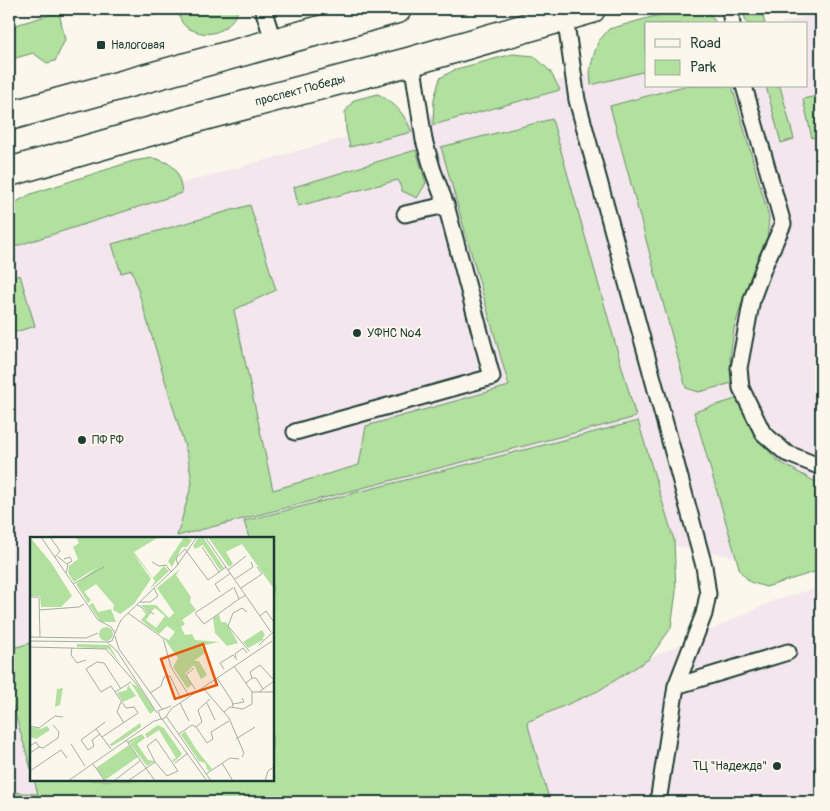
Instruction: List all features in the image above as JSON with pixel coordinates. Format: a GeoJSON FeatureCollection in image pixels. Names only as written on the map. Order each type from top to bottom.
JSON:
{"type":"FeatureCollection","features":[{"type":"Feature","properties":{"kind":"main road"},"geometry":{"type":"LineString","coordinates":[[9,116],[397,9]]}},
{"type":"Feature","properties":{"kind":"main road","name":"проспект Победы"},"geometry":{"type":"LineString","coordinates":[[9,172],[200,117],[592,9]]}},
{"type":"Feature","properties":{"kind":"lane"},"geometry":{"type":"LineString","coordinates":[[263,9],[274,43]]}},
{"type":"Feature","properties":{"kind":"lane"},"geometry":{"type":"LineString","coordinates":[[730,9],[732,22]]}},
{"type":"Feature","properties":{"kind":"lane"},"geometry":{"type":"LineString","coordinates":[[565,16],[577,100],[704,566],[708,594],[704,614],[676,686],[658,802]]}},
{"type":"Feature","properties":{"kind":"lane"},"geometry":{"type":"LineString","coordinates":[[295,432],[492,377],[446,205],[424,140],[412,60]]}},
{"type":"Feature","properties":{"kind":"lane"},"geometry":{"type":"LineString","coordinates":[[745,88],[783,224],[752,299],[739,368],[741,388],[763,432],[786,453],[821,467]]}},
{"type":"Feature","properties":{"kind":"lane"},"geometry":{"type":"LineString","coordinates":[[405,214],[446,205]]}},
{"type":"Feature","properties":{"kind":"lane"},"geometry":{"type":"LineString","coordinates":[[676,686],[788,652]]}},
{"type":"Feature","properties":{"kind":"shaded area"},"geometry":{"type":"Polygon","coordinates":[[[821,13],[821,546],[763,562],[565,526],[274,538],[30,537],[30,675],[9,681],[9,232],[448,109],[645,58],[645,88],[808,88],[808,22],[786,22],[821,13]]]}},
{"type":"Feature","properties":{"kind":"shaded area"},"geometry":{"type":"Polygon","coordinates":[[[821,587],[821,802],[550,802],[527,722],[598,691],[649,659],[775,600],[821,587]]]}},
{"type":"Feature","properties":{"kind":"shaded area"},"geometry":{"type":"Polygon","coordinates":[[[9,693],[30,766],[30,781],[34,781],[39,794],[9,792],[9,693]]]}},
{"type":"Feature","properties":{"kind":"green space"},"geometry":{"type":"Polygon","coordinates":[[[148,9],[239,9],[227,26],[221,30],[202,33],[186,27],[181,20],[178,10],[150,16],[148,9]]]}},
{"type":"Feature","properties":{"kind":"green space"},"geometry":{"type":"Polygon","coordinates":[[[680,9],[707,10],[716,22],[645,22],[645,71],[591,85],[590,69],[595,51],[598,42],[609,29],[680,9]]]}},
{"type":"Feature","properties":{"kind":"green space"},"geometry":{"type":"Polygon","coordinates":[[[742,9],[761,9],[764,22],[746,22],[742,9]]]}},
{"type":"Feature","properties":{"kind":"green space"},"geometry":{"type":"Polygon","coordinates":[[[59,12],[65,40],[55,61],[47,63],[33,53],[9,60],[9,27],[59,12]]]}},
{"type":"Feature","properties":{"kind":"green space"},"geometry":{"type":"Polygon","coordinates":[[[513,54],[534,56],[550,71],[560,90],[433,125],[434,99],[440,78],[456,69],[513,54]]]}},
{"type":"Feature","properties":{"kind":"green space"},"geometry":{"type":"Polygon","coordinates":[[[677,88],[733,88],[769,217],[767,242],[759,266],[742,302],[734,329],[730,358],[732,383],[699,392],[686,388],[610,106],[677,88]]]}},
{"type":"Feature","properties":{"kind":"green space"},"geometry":{"type":"Polygon","coordinates":[[[767,88],[781,88],[794,139],[781,143],[767,88]]]}},
{"type":"Feature","properties":{"kind":"green space"},"geometry":{"type":"Polygon","coordinates":[[[378,94],[399,110],[412,132],[350,147],[346,130],[345,112],[354,100],[378,94]]]}},
{"type":"Feature","properties":{"kind":"green space"},"geometry":{"type":"Polygon","coordinates":[[[821,95],[821,136],[812,138],[803,99],[821,95]]]}},
{"type":"Feature","properties":{"kind":"green space"},"geometry":{"type":"Polygon","coordinates":[[[552,119],[636,417],[177,536],[192,483],[188,457],[132,270],[121,273],[112,244],[250,205],[276,290],[234,310],[273,490],[359,465],[366,426],[509,386],[441,147],[552,119]]]}},
{"type":"Feature","properties":{"kind":"green space"},"geometry":{"type":"Polygon","coordinates":[[[416,150],[426,183],[417,198],[402,191],[398,180],[298,206],[294,187],[416,150]]]}},
{"type":"Feature","properties":{"kind":"green space"},"geometry":{"type":"Polygon","coordinates":[[[153,158],[167,163],[175,169],[182,193],[10,248],[9,212],[18,201],[31,194],[133,161],[153,158]]]}},
{"type":"Feature","properties":{"kind":"green space"},"geometry":{"type":"Polygon","coordinates":[[[20,275],[35,326],[9,334],[9,278],[20,275]]]}},
{"type":"Feature","properties":{"kind":"green space"},"geometry":{"type":"Polygon","coordinates":[[[739,398],[756,437],[778,461],[821,485],[821,570],[766,587],[750,582],[740,571],[694,412],[739,398]]]}},
{"type":"Feature","properties":{"kind":"green space"},"geometry":{"type":"Polygon","coordinates":[[[638,421],[674,540],[676,592],[671,628],[649,659],[598,691],[527,722],[550,802],[9,802],[9,792],[38,794],[34,781],[274,781],[274,537],[249,537],[244,521],[638,421]]]}},
{"type":"Feature","properties":{"kind":"green space"},"geometry":{"type":"Polygon","coordinates":[[[30,643],[30,766],[9,693],[9,649],[30,643]]]}},
{"type":"Feature","properties":{"kind":"place","name":"Налоговая"},"geometry":{"type":"Point","coordinates":[101,45]}},
{"type":"Feature","properties":{"kind":"place","name":"УФНС №4"},"geometry":{"type":"Point","coordinates":[357,333]}},
{"type":"Feature","properties":{"kind":"place","name":"ПФ РФ"},"geometry":{"type":"Point","coordinates":[82,440]}},
{"type":"Feature","properties":{"kind":"place","name":"ТЦ \"Надежда\""},"geometry":{"type":"Point","coordinates":[777,766]}}]}
